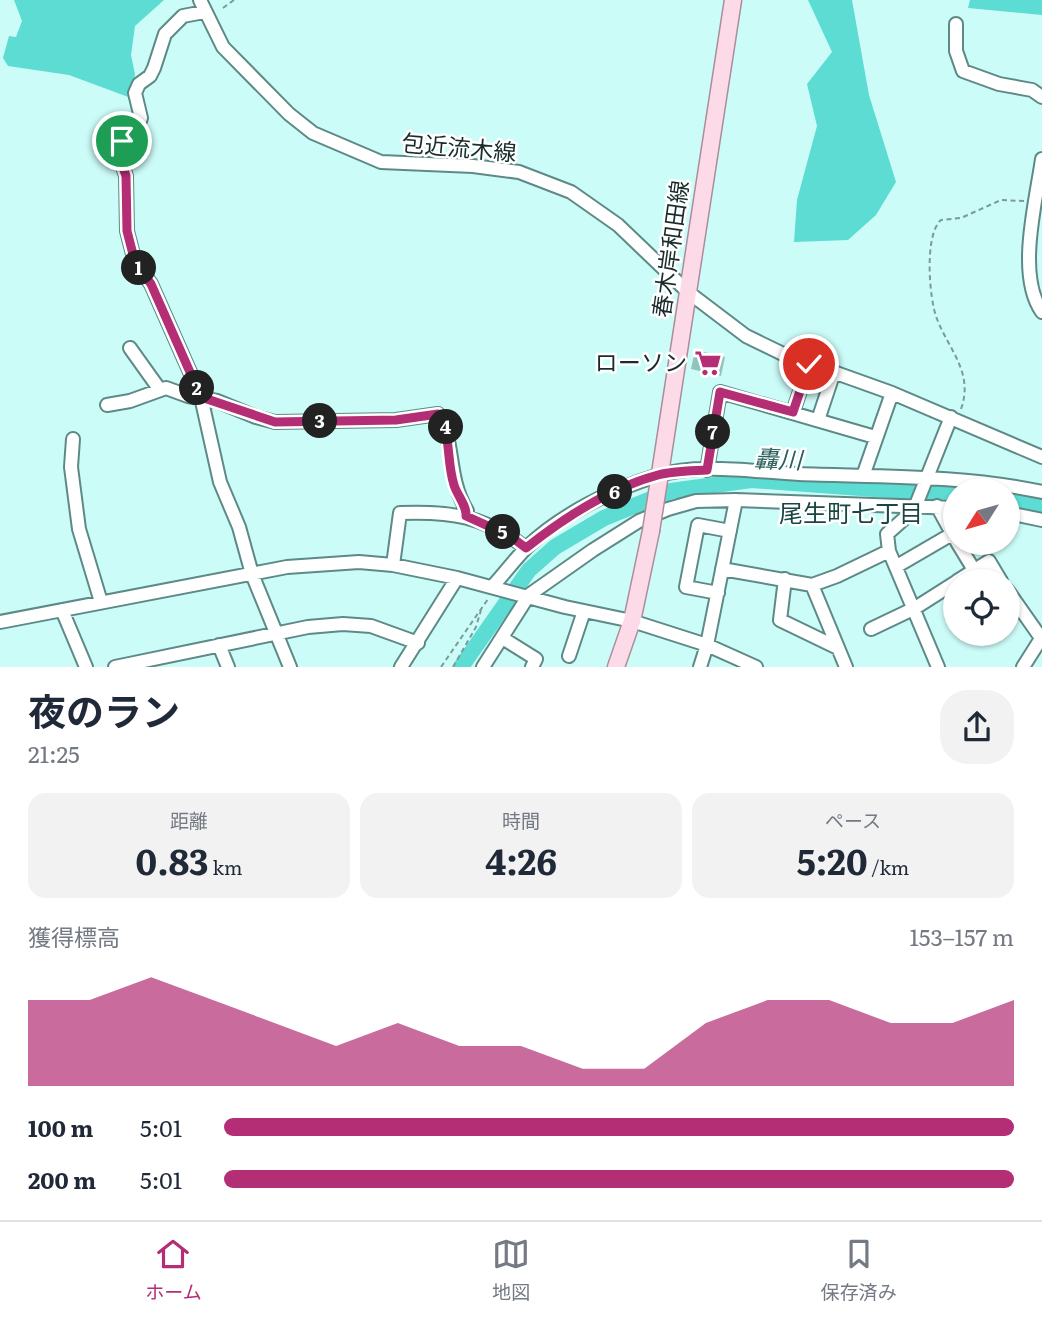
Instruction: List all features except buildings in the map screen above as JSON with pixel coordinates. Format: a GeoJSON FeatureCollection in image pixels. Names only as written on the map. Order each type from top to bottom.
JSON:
{"type":"FeatureCollection","features":[{"type":"Feature","properties":{"kind":"main road","name":"春木岸和田線"},"geometry":{"type":"LineString","coordinates":[[616,667],[632,621],[651,531],[733,0]]}},
{"type":"Feature","properties":{"kind":"street","name":"包近流木線"},"geometry":{"type":"LineString","coordinates":[[202,6],[223,47],[289,114],[313,133],[382,162],[473,166],[519,172],[571,192],[618,225],[688,292],[746,336],[809,364],[892,393],[1042,457]]}},
{"type":"Feature","properties":{"kind":"street"},"geometry":{"type":"LineString","coordinates":[[202,6],[183,16],[165,34],[150,76],[139,84],[135,93],[141,118],[137,129],[116,146],[126,176],[127,231],[135,262],[151,284],[201,397],[220,482],[239,527],[252,574],[290,667]]}},
{"type":"Feature","properties":{"kind":"street"},"geometry":{"type":"LineString","coordinates":[[956,24],[956,51],[963,71],[999,84],[1032,90],[1042,97]]}},
{"type":"Feature","properties":{"kind":"street"},"geometry":{"type":"LineString","coordinates":[[1042,159],[1029,272],[1042,312]]}},
{"type":"Feature","properties":{"kind":"street"},"geometry":{"type":"LineString","coordinates":[[130,348],[137,367],[160,390]]}},
{"type":"Feature","properties":{"kind":"street"},"geometry":{"type":"LineString","coordinates":[[793,412],[809,364]]}},
{"type":"Feature","properties":{"kind":"street"},"geometry":{"type":"LineString","coordinates":[[818,420],[834,372]]}},
{"type":"Feature","properties":{"kind":"street"},"geometry":{"type":"LineString","coordinates":[[107,405],[166,388],[275,422],[396,420],[438,414],[447,428],[453,483],[467,511],[466,516]]}},
{"type":"Feature","properties":{"kind":"street"},"geometry":{"type":"LineString","coordinates":[[707,470],[720,392],[875,437]]}},
{"type":"Feature","properties":{"kind":"street"},"geometry":{"type":"LineString","coordinates":[[863,476],[892,393]]}},
{"type":"Feature","properties":{"kind":"street"},"geometry":{"type":"LineString","coordinates":[[938,667],[889,551],[887,534],[917,505],[954,419]]}},
{"type":"Feature","properties":{"kind":"street"},"geometry":{"type":"LineString","coordinates":[[73,439],[71,467],[79,530],[101,603]]}},
{"type":"Feature","properties":{"kind":"street"},"geometry":{"type":"LineString","coordinates":[[499,589],[526,548],[570,515],[590,504],[659,477],[707,470],[927,478],[1000,483],[1042,492]]}},
{"type":"Feature","properties":{"kind":"street"},"geometry":{"type":"LineString","coordinates":[[700,667],[707,645],[736,500]]}},
{"type":"Feature","properties":{"kind":"street"},"geometry":{"type":"LineString","coordinates":[[484,667],[504,639],[527,595],[639,522],[668,509],[696,501],[736,500],[943,507]]}},
{"type":"Feature","properties":{"kind":"street"},"geometry":{"type":"LineString","coordinates":[[937,506],[943,517]]}},
{"type":"Feature","properties":{"kind":"street"},"geometry":{"type":"LineString","coordinates":[[393,565],[400,513],[429,512],[466,516],[510,536],[526,548]]}},
{"type":"Feature","properties":{"kind":"street"},"geometry":{"type":"LineString","coordinates":[[1020,515],[1042,520]]}},
{"type":"Feature","properties":{"kind":"street"},"geometry":{"type":"LineString","coordinates":[[718,593],[686,587],[698,525],[730,531]]}},
{"type":"Feature","properties":{"kind":"street"},"geometry":{"type":"LineString","coordinates":[[897,566],[943,545]]}},
{"type":"Feature","properties":{"kind":"street"},"geometry":{"type":"LineString","coordinates":[[722,569],[812,585],[889,551]]}},
{"type":"Feature","properties":{"kind":"street"},"geometry":{"type":"LineString","coordinates":[[976,569],[989,561],[994,569]]}},
{"type":"Feature","properties":{"kind":"street"},"geometry":{"type":"LineString","coordinates":[[0,622],[325,562],[393,565],[632,621],[707,645],[756,667]]}},
{"type":"Feature","properties":{"kind":"street"},"geometry":{"type":"LineString","coordinates":[[401,667],[457,578]]}},
{"type":"Feature","properties":{"kind":"street"},"geometry":{"type":"LineString","coordinates":[[785,579],[779,620],[838,648]]}},
{"type":"Feature","properties":{"kind":"street"},"geometry":{"type":"LineString","coordinates":[[812,585],[846,667]]}},
{"type":"Feature","properties":{"kind":"street"},"geometry":{"type":"LineString","coordinates":[[871,629],[915,608],[943,590]]}},
{"type":"Feature","properties":{"kind":"street"},"geometry":{"type":"LineString","coordinates":[[1020,607],[1042,637],[1023,667]]}},
{"type":"Feature","properties":{"kind":"street"},"geometry":{"type":"LineString","coordinates":[[62,610],[86,667]]}},
{"type":"Feature","properties":{"kind":"street"},"geometry":{"type":"LineString","coordinates":[[569,656],[584,611]]}},
{"type":"Feature","properties":{"kind":"street"},"geometry":{"type":"LineString","coordinates":[[115,667],[160,662],[219,645],[276,633],[343,624],[371,626],[418,643]]}},
{"type":"Feature","properties":{"kind":"street"},"geometry":{"type":"LineString","coordinates":[[504,639],[536,659],[532,667]]}},
{"type":"Feature","properties":{"kind":"street"},"geometry":{"type":"LineString","coordinates":[[219,645],[228,667]]}},
{"type":"Feature","properties":{"kind":"path"},"geometry":{"type":"LineString","coordinates":[[223,8],[234,0]]}},
{"type":"Feature","properties":{"kind":"path"},"geometry":{"type":"LineString","coordinates":[[954,419],[965,400],[965,386],[955,351],[933,308],[930,265],[934,228],[941,220],[961,218],[1001,200],[1038,198]]}},
{"type":"Feature","properties":{"kind":"path"},"geometry":{"type":"LineString","coordinates":[[441,667],[483,606],[499,589]]}},
{"type":"Feature","properties":{"kind":"path"},"geometry":{"type":"LineString","coordinates":[[453,667],[476,627],[483,606]]}},
{"type":"Feature","properties":{"kind":"water"},"geometry":{"type":"Polygon","coordinates":[[[14,0],[164,0],[135,26],[131,55],[135,74],[131,98],[69,75],[8,66],[3,58],[9,36],[16,37],[22,21],[14,0]]]}},
{"type":"Feature","properties":{"kind":"water"},"geometry":{"type":"Polygon","coordinates":[[[808,0],[852,0],[869,95],[896,182],[876,215],[848,240],[794,242],[797,200],[817,126],[807,84],[832,52],[808,0]]]}},
{"type":"Feature","properties":{"kind":"water"},"geometry":{"type":"Polygon","coordinates":[[[970,0],[1042,0],[1042,15],[968,8],[970,0]]]}},
{"type":"Feature","properties":{"kind":"waterway","name":"轟川"},"geometry":{"type":"LineString","coordinates":[[461,667],[529,570],[555,547],[604,518],[671,491],[751,480],[943,494]]}},
{"type":"Feature","properties":{"kind":"waterway","name":"轟川"},"geometry":{"type":"LineString","coordinates":[[1020,501],[1042,505]]}},
{"type":"Feature","properties":{"kind":"place","name":"ローソン"},"geometry":{"type":"Point","coordinates":[708,363]}},
{"type":"Feature","properties":{"kind":"district","name":"尾生町七丁目"},"geometry":{"type":"Point","coordinates":[851,514]}},
{"type":"Feature","properties":{"kind":"route"},"geometry":{"type":"LineString","coordinates":[[122,141],[116,146],[126,176],[127,231],[135,262],[151,284],[201,397],[275,422],[396,420],[438,414],[447,428],[453,483],[467,511],[466,516],[510,536],[526,548],[570,515],[636,483],[659,475],[707,470],[720,392],[793,412],[809,364]]}}]}
